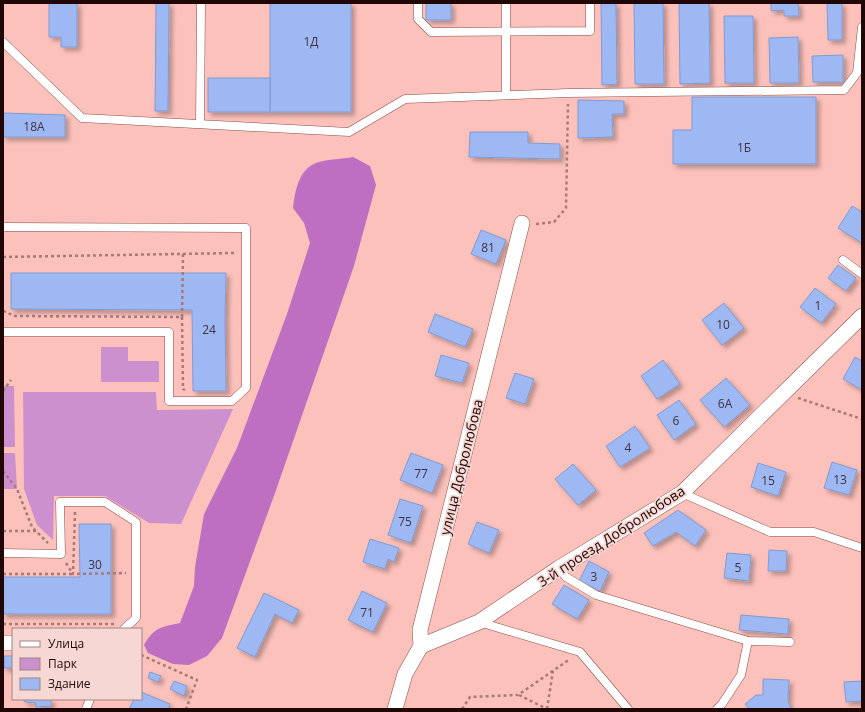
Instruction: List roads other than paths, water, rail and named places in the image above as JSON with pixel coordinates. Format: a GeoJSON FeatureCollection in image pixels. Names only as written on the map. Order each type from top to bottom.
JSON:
{"type":"FeatureCollection","features":[{"type":"Feature","properties":{"kind":"street","name":"улица Добролюбова"},"geometry":{"type":"LineString","coordinates":[[395,709],[405,674],[421,646],[420,630],[521,228]]}},
{"type":"Feature","properties":{"kind":"street","name":"3-й проезд Добролюбова"},"geometry":{"type":"LineString","coordinates":[[421,646],[479,622],[559,568],[682,493],[862,316]]}},
{"type":"Feature","properties":{"kind":"lane"},"geometry":{"type":"LineString","coordinates":[[200,124],[201,3]]}},
{"type":"Feature","properties":{"kind":"lane"},"geometry":{"type":"LineString","coordinates":[[418,3],[418,19],[431,32],[590,31],[590,3]]}},
{"type":"Feature","properties":{"kind":"lane"},"geometry":{"type":"LineString","coordinates":[[506,3],[506,95]]}},
{"type":"Feature","properties":{"kind":"lane"},"geometry":{"type":"LineString","coordinates":[[3,42],[82,118],[349,132],[405,99],[568,93],[844,90],[857,73],[862,27]]}},
{"type":"Feature","properties":{"kind":"lane"},"geometry":{"type":"LineString","coordinates":[[3,227],[246,228],[246,388],[232,401],[168,401],[168,332],[3,332]]}},
{"type":"Feature","properties":{"kind":"lane"},"geometry":{"type":"LineString","coordinates":[[843,260],[862,274]]}},
{"type":"Feature","properties":{"kind":"lane"},"geometry":{"type":"LineString","coordinates":[[682,493],[770,532],[814,532],[862,548]]}},
{"type":"Feature","properties":{"kind":"lane"},"geometry":{"type":"LineString","coordinates":[[3,554],[61,554],[60,502],[105,502],[136,522],[136,618],[127,626]]}},
{"type":"Feature","properties":{"kind":"lane"},"geometry":{"type":"LineString","coordinates":[[559,568],[566,577],[596,595],[748,641],[790,642]]}},
{"type":"Feature","properties":{"kind":"lane"},"geometry":{"type":"LineString","coordinates":[[479,622],[580,652],[628,709]]}},
{"type":"Feature","properties":{"kind":"lane"},"geometry":{"type":"LineString","coordinates":[[717,709],[722,704],[741,675],[748,641]]}}]}
